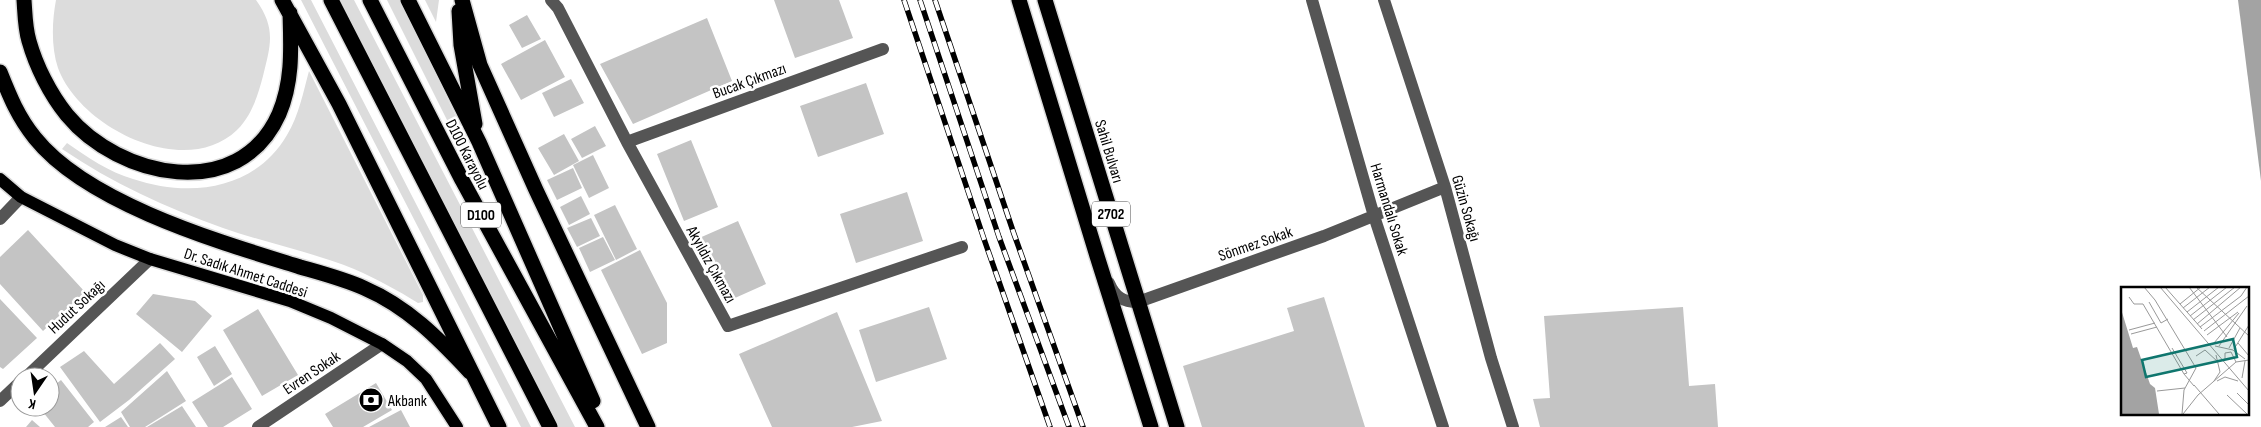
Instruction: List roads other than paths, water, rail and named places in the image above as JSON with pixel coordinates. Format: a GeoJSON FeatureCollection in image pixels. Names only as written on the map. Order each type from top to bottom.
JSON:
{"type":"FeatureCollection","features":[{"type":"Feature","properties":{"kind":"highway"},"geometry":{"type":"LineString","coordinates":[[24,0],[28,39],[37,65],[66,114],[84,132],[106,149],[163,172],[188,173],[226,165],[256,146],[270,131],[279,114],[290,80],[290,13]]}},
{"type":"Feature","properties":{"kind":"highway"},"geometry":{"type":"LineString","coordinates":[[282,0],[339,104],[498,427]]}},
{"type":"Feature","properties":{"kind":"highway","name":"D100"},"geometry":{"type":"LineString","coordinates":[[331,0],[550,427]]}},
{"type":"Feature","properties":{"kind":"highway","name":"D100 Karayolu"},"geometry":{"type":"LineString","coordinates":[[370,0],[462,180],[597,427]]}},
{"type":"Feature","properties":{"kind":"highway"},"geometry":{"type":"LineString","coordinates":[[408,0],[479,142],[605,427]]}},
{"type":"Feature","properties":{"kind":"highway"},"geometry":{"type":"LineString","coordinates":[[461,0],[461,45],[479,142]]}},
{"type":"Feature","properties":{"kind":"highway"},"geometry":{"type":"LineString","coordinates":[[461,0],[480,65],[536,190],[648,427]]}},
{"type":"Feature","properties":{"kind":"highway","name":"2702"},"geometry":{"type":"LineString","coordinates":[[1019,0],[1096,256],[1151,427]]}},
{"type":"Feature","properties":{"kind":"highway","name":"Sahil Bulvarı"},"geometry":{"type":"LineString","coordinates":[[1045,0],[1177,427]]}},
{"type":"Feature","properties":{"kind":"highway"},"geometry":{"type":"LineString","coordinates":[[0,72],[9,97],[20,117],[36,139],[65,168],[92,187],[165,220],[232,245],[365,288],[421,322],[470,372]]}},
{"type":"Feature","properties":{"kind":"main road","name":"Dr. Sadık Ahmet Caddesi"},"geometry":{"type":"LineString","coordinates":[[0,179],[21,197],[69,223],[150,259],[290,301],[382,344],[407,361],[426,379],[457,427]]}},
{"type":"Feature","properties":{"kind":"street","name":"Akyıldız Çıkmazı"},"geometry":{"type":"LineString","coordinates":[[551,0],[558,8],[626,142],[728,326],[962,247]]}},
{"type":"Feature","properties":{"kind":"street","name":"Harmandalı Sokak"},"geometry":{"type":"LineString","coordinates":[[1312,0],[1374,216],[1443,427]]}},
{"type":"Feature","properties":{"kind":"street","name":"Güzin Sokağı"},"geometry":{"type":"LineString","coordinates":[[1384,0],[1445,186],[1491,358],[1514,427]]}},
{"type":"Feature","properties":{"kind":"street","name":"Bucak Çıkmazı"},"geometry":{"type":"LineString","coordinates":[[626,142],[883,48]]}},
{"type":"Feature","properties":{"kind":"street","name":"Sönmez Sokak"},"geometry":{"type":"LineString","coordinates":[[1138,302],[1324,236],[1445,186]]}},
{"type":"Feature","properties":{"kind":"street"},"geometry":{"type":"LineString","coordinates":[[0,218],[21,197]]}},
{"type":"Feature","properties":{"kind":"street"},"geometry":{"type":"LineString","coordinates":[[1096,256],[1112,291],[1118,297],[1128,302],[1138,302]]}},
{"type":"Feature","properties":{"kind":"street","name":"Hudut Sokağı"},"geometry":{"type":"LineString","coordinates":[[37,367],[150,259]]}},
{"type":"Feature","properties":{"kind":"street","name":"Evren Sokak"},"geometry":{"type":"LineString","coordinates":[[258,427],[382,344]]}},
{"type":"Feature","properties":{"kind":"street"},"geometry":{"type":"LineString","coordinates":[[0,401],[10,392]]}},
{"type":"Feature","properties":{"kind":"railway"},"geometry":{"type":"LineString","coordinates":[[904,0],[984,239],[1050,427]]}},
{"type":"Feature","properties":{"kind":"railway"},"geometry":{"type":"LineString","coordinates":[[920,0],[999,237],[1069,427]]}},
{"type":"Feature","properties":{"kind":"railway"},"geometry":{"type":"LineString","coordinates":[[935,0],[1014,234],[1083,427]]}},
{"type":"Feature","properties":{"kind":"place","name":"Akbank"},"geometry":{"type":"Point","coordinates":[371,400]}}]}
